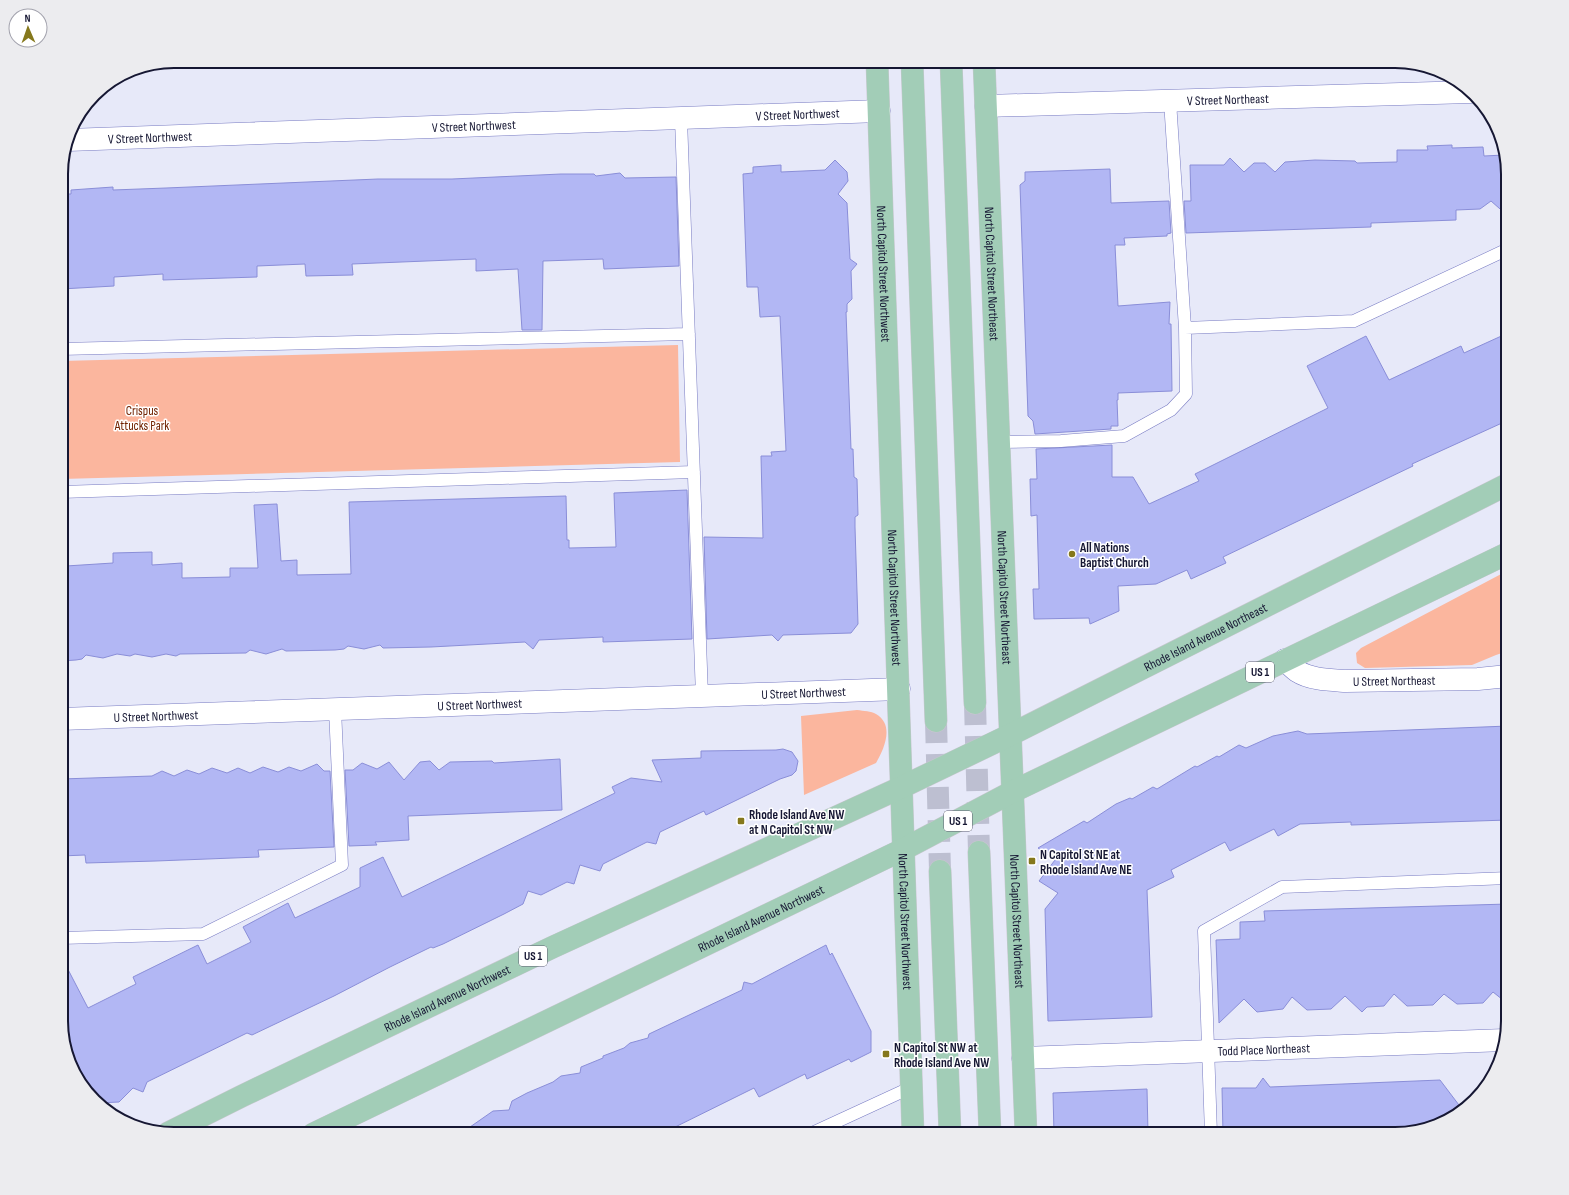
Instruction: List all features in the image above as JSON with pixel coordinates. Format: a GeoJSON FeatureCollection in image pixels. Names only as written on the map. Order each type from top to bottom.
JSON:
{"type":"FeatureCollection","features":[{"type":"Feature","properties":{"kind":"main road","name":"North Capitol Street Northwest"},"geometry":{"type":"LineString","coordinates":[[877,68],[913,1127]]}},
{"type":"Feature","properties":{"kind":"main road"},"geometry":{"type":"LineString","coordinates":[[912,68],[936,721]]}},
{"type":"Feature","properties":{"kind":"main road"},"geometry":{"type":"LineString","coordinates":[[951,68],[975,703]]}},
{"type":"Feature","properties":{"kind":"main road","name":"North Capitol Street Northeast"},"geometry":{"type":"LineString","coordinates":[[984,68],[1026,1127]]}},
{"type":"Feature","properties":{"kind":"main road","name":"Rhode Island Avenue Northeast"},"geometry":{"type":"LineString","coordinates":[[902,787],[1010,735],[1501,488]]}},
{"type":"Feature","properties":{"kind":"main road","name":"US 1"},"geometry":{"type":"LineString","coordinates":[[1012,792],[1501,556]]}},
{"type":"Feature","properties":{"kind":"main road","name":"Rhode Island Avenue Northwest"},"geometry":{"type":"LineString","coordinates":[[180,1127],[249,1092],[546,950],[902,787]]}},
{"type":"Feature","properties":{"kind":"main road","name":"Rhode Island Avenue Northwest"},"geometry":{"type":"LineString","coordinates":[[328,1127],[904,849],[1012,792]]}},
{"type":"Feature","properties":{"kind":"main road"},"geometry":{"type":"LineString","coordinates":[[979,852],[990,1127]]}},
{"type":"Feature","properties":{"kind":"main road"},"geometry":{"type":"LineString","coordinates":[[940,871],[950,1127]]}},
{"type":"Feature","properties":{"kind":"street","name":"V Street Northeast"},"geometry":{"type":"LineString","coordinates":[[986,106],[1462,92]]}},
{"type":"Feature","properties":{"kind":"street","name":"V Street Northwest"},"geometry":{"type":"LineString","coordinates":[[74,140],[879,111]]}},
{"type":"Feature","properties":{"kind":"street","name":"U Street Northeast"},"geometry":{"type":"LineString","coordinates":[[1285,660],[1298,671],[1313,677],[1330,680],[1478,679],[1501,677]]}},
{"type":"Feature","properties":{"kind":"street","name":"U Street Northwest"},"geometry":{"type":"LineString","coordinates":[[68,719],[899,689]]}},
{"type":"Feature","properties":{"kind":"street","name":"Todd Place Northeast"},"geometry":{"type":"LineString","coordinates":[[1023,1058],[1499,1040]]}},
{"type":"Feature","properties":{"kind":"lane"},"geometry":{"type":"LineString","coordinates":[[999,442],[1061,441],[1124,436],[1171,410],[1186,394],[1185,328],[1170,101]]}},
{"type":"Feature","properties":{"kind":"lane"},"geometry":{"type":"LineString","coordinates":[[682,119],[702,696]]}},
{"type":"Feature","properties":{"kind":"lane"},"geometry":{"type":"LineString","coordinates":[[1185,328],[1354,321],[1501,252]]}},
{"type":"Feature","properties":{"kind":"lane"},"geometry":{"type":"LineString","coordinates":[[68,349],[689,334]]}},
{"type":"Feature","properties":{"kind":"lane"},"geometry":{"type":"LineString","coordinates":[[68,492],[694,472]]}},
{"type":"Feature","properties":{"kind":"lane"},"geometry":{"type":"LineString","coordinates":[[68,938],[203,934],[342,865],[336,709]]}},
{"type":"Feature","properties":{"kind":"lane"},"geometry":{"type":"LineString","coordinates":[[1211,1127],[1204,931],[1282,887],[1501,878]]}},
{"type":"Feature","properties":{"kind":"lane"},"geometry":{"type":"LineString","coordinates":[[825,1127],[912,1087]]}},
{"type":"Feature","properties":{"kind":"green space","name":"Crispus Attucks Park"},"geometry":{"type":"Polygon","coordinates":[[[678,345],[680,462],[68,479],[68,361],[678,345]]]}},
{"type":"Feature","properties":{"kind":"green space"},"geometry":{"type":"Polygon","coordinates":[[[1501,574],[1501,653],[1472,665],[1365,668],[1357,663],[1356,653],[1361,648],[1501,574]]]}},
{"type":"Feature","properties":{"kind":"green space"},"geometry":{"type":"Polygon","coordinates":[[[857,710],[876,714],[885,724],[885,744],[876,763],[804,795],[801,716],[857,710]]]}},
{"type":"Feature","properties":{"kind":"building"},"geometry":{"type":"Polygon","coordinates":[[[1452,145],[1452,148],[1483,147],[1484,156],[1499,155],[1501,174],[1501,210],[1491,201],[1480,209],[1456,210],[1456,220],[1371,223],[1371,227],[1186,233],[1184,201],[1191,201],[1190,165],[1224,165],[1230,158],[1244,172],[1254,163],[1265,163],[1275,172],[1285,162],[1315,160],[1355,161],[1357,163],[1397,162],[1397,150],[1428,150],[1427,146],[1452,145]]]}},
{"type":"Feature","properties":{"kind":"building"},"geometry":{"type":"Polygon","coordinates":[[[835,160],[847,172],[848,181],[838,194],[847,203],[850,259],[857,264],[851,271],[852,299],[847,304],[846,312],[851,449],[853,449],[854,477],[857,479],[858,515],[855,517],[855,527],[858,624],[851,633],[783,635],[778,641],[772,635],[707,639],[704,537],[763,538],[761,456],[772,456],[771,452],[786,451],[780,316],[760,317],[758,287],[747,287],[743,174],[753,173],[753,167],[781,165],[781,172],[825,170],[835,160]]]}},
{"type":"Feature","properties":{"kind":"building"},"geometry":{"type":"Polygon","coordinates":[[[1110,169],[1111,203],[1169,201],[1171,233],[1167,234],[1167,236],[1124,238],[1125,245],[1115,245],[1118,306],[1170,302],[1169,324],[1171,324],[1172,391],[1118,393],[1118,426],[1111,426],[1111,429],[1035,434],[1033,421],[1028,416],[1020,185],[1025,181],[1025,172],[1110,169]]]}},
{"type":"Feature","properties":{"kind":"building"},"geometry":{"type":"Polygon","coordinates":[[[620,173],[625,178],[676,177],[679,266],[604,269],[603,259],[543,261],[542,330],[522,330],[518,269],[476,271],[476,259],[352,264],[353,275],[306,276],[305,264],[257,266],[257,277],[163,280],[163,274],[114,277],[114,286],[68,289],[68,194],[71,194],[71,190],[113,187],[113,190],[378,179],[452,179],[561,174],[594,174],[596,176],[620,173]]]}},
{"type":"Feature","properties":{"kind":"building"},"geometry":{"type":"Polygon","coordinates":[[[1366,336],[1389,380],[1461,346],[1464,353],[1501,336],[1501,423],[1412,464],[1413,466],[1223,557],[1226,563],[1191,579],[1187,570],[1156,584],[1118,586],[1119,611],[1090,624],[1089,618],[1034,619],[1033,589],[1039,589],[1037,515],[1031,516],[1030,479],[1037,479],[1036,449],[1112,445],[1112,477],[1133,477],[1149,504],[1199,481],[1195,474],[1328,408],[1307,366],[1366,336]]]}},
{"type":"Feature","properties":{"kind":"building"},"geometry":{"type":"Polygon","coordinates":[[[687,490],[692,639],[603,642],[603,637],[539,640],[533,649],[525,642],[383,648],[380,645],[364,649],[348,646],[344,649],[335,650],[286,651],[282,649],[266,654],[250,650],[246,653],[180,654],[176,656],[166,654],[152,657],[135,654],[130,656],[117,654],[103,658],[86,655],[82,659],[68,661],[68,566],[113,563],[113,553],[152,552],[152,565],[182,563],[182,578],[230,577],[230,568],[258,568],[254,505],[277,504],[281,561],[297,560],[297,575],[351,574],[349,502],[566,496],[567,540],[569,540],[569,548],[616,547],[614,493],[687,490]]]}},
{"type":"Feature","properties":{"kind":"building"},"geometry":{"type":"Polygon","coordinates":[[[1501,726],[1501,820],[1351,825],[1351,822],[1300,824],[1278,836],[1274,829],[1230,851],[1225,842],[1171,870],[1174,877],[1147,890],[1152,1017],[1048,1021],[1045,909],[1058,893],[1039,881],[1055,860],[1038,848],[1084,821],[1087,823],[1116,804],[1130,798],[1132,799],[1153,787],[1157,789],[1195,766],[1197,767],[1217,756],[1219,757],[1239,745],[1246,748],[1273,736],[1298,731],[1307,734],[1501,726]]]}},
{"type":"Feature","properties":{"kind":"building"},"geometry":{"type":"Polygon","coordinates":[[[783,749],[792,752],[798,761],[796,771],[792,775],[780,779],[706,815],[704,811],[660,832],[656,844],[647,842],[603,864],[600,871],[580,865],[574,884],[567,882],[541,895],[528,891],[523,904],[504,914],[443,944],[433,948],[431,947],[252,1035],[247,1033],[147,1082],[143,1092],[133,1088],[119,1102],[106,1103],[94,1091],[79,1068],[72,1049],[68,1028],[68,969],[88,1008],[136,984],[133,977],[198,945],[207,964],[251,942],[243,927],[288,903],[295,918],[360,887],[360,868],[383,857],[402,897],[615,793],[612,787],[631,778],[662,782],[652,760],[701,758],[701,751],[783,749]]]}},
{"type":"Feature","properties":{"kind":"building"},"geometry":{"type":"Polygon","coordinates":[[[560,759],[562,810],[408,816],[409,840],[375,842],[377,845],[349,846],[345,770],[353,770],[362,763],[377,769],[389,762],[404,780],[420,762],[430,761],[439,770],[450,762],[492,761],[494,763],[560,759]]]}},
{"type":"Feature","properties":{"kind":"building"},"geometry":{"type":"Polygon","coordinates":[[[317,764],[324,771],[330,771],[334,847],[258,850],[259,857],[156,861],[86,863],[85,855],[68,856],[68,779],[152,776],[162,771],[174,776],[187,770],[199,774],[212,768],[227,773],[238,768],[250,773],[263,767],[278,772],[289,767],[301,771],[317,764]]]}},
{"type":"Feature","properties":{"kind":"building"},"geometry":{"type":"Polygon","coordinates":[[[1501,904],[1501,998],[1493,992],[1483,1003],[1457,1004],[1444,994],[1433,1005],[1407,1006],[1394,994],[1384,1006],[1367,1007],[1362,1012],[1345,996],[1331,1009],[1307,1010],[1292,997],[1283,1009],[1257,1012],[1244,999],[1219,1023],[1216,940],[1240,939],[1240,922],[1265,921],[1264,911],[1501,904]]]}},
{"type":"Feature","properties":{"kind":"building"},"geometry":{"type":"Polygon","coordinates":[[[826,945],[830,955],[832,953],[871,1031],[871,1052],[851,1062],[849,1059],[807,1079],[805,1074],[759,1097],[754,1088],[675,1127],[470,1127],[493,1111],[509,1110],[512,1101],[527,1093],[553,1082],[561,1076],[580,1073],[581,1067],[624,1048],[630,1043],[648,1038],[649,1034],[742,990],[744,982],[752,984],[826,945]]]}},
{"type":"Feature","properties":{"kind":"building"},"geometry":{"type":"Polygon","coordinates":[[[1263,1078],[1270,1087],[1440,1080],[1459,1105],[1442,1116],[1429,1121],[1402,1127],[1223,1127],[1222,1088],[1256,1088],[1263,1078]]]}},
{"type":"Feature","properties":{"kind":"building"},"geometry":{"type":"Polygon","coordinates":[[[1147,1089],[1148,1127],[1054,1127],[1053,1093],[1147,1089]]]}},
{"type":"Feature","properties":{"kind":"tunnel"},"geometry":{"type":"LineString","coordinates":[[975,703],[979,852]]}},
{"type":"Feature","properties":{"kind":"tunnel"},"geometry":{"type":"LineString","coordinates":[[936,721],[940,871]]}},
{"type":"Feature","properties":{"kind":"place","name":"All Nations Baptist Church"},"geometry":{"type":"Point","coordinates":[1072,554]}},
{"type":"Feature","properties":{"kind":"place","name":"Rhode Island Ave NW at N Capitol St NW"},"geometry":{"type":"Point","coordinates":[741,821]}},
{"type":"Feature","properties":{"kind":"place","name":"N Capitol St NE at Rhode Island Ave NE"},"geometry":{"type":"Point","coordinates":[1032,861]}},
{"type":"Feature","properties":{"kind":"place","name":"N Capitol St NW at Rhode Island Ave NW"},"geometry":{"type":"Point","coordinates":[886,1054]}}]}
